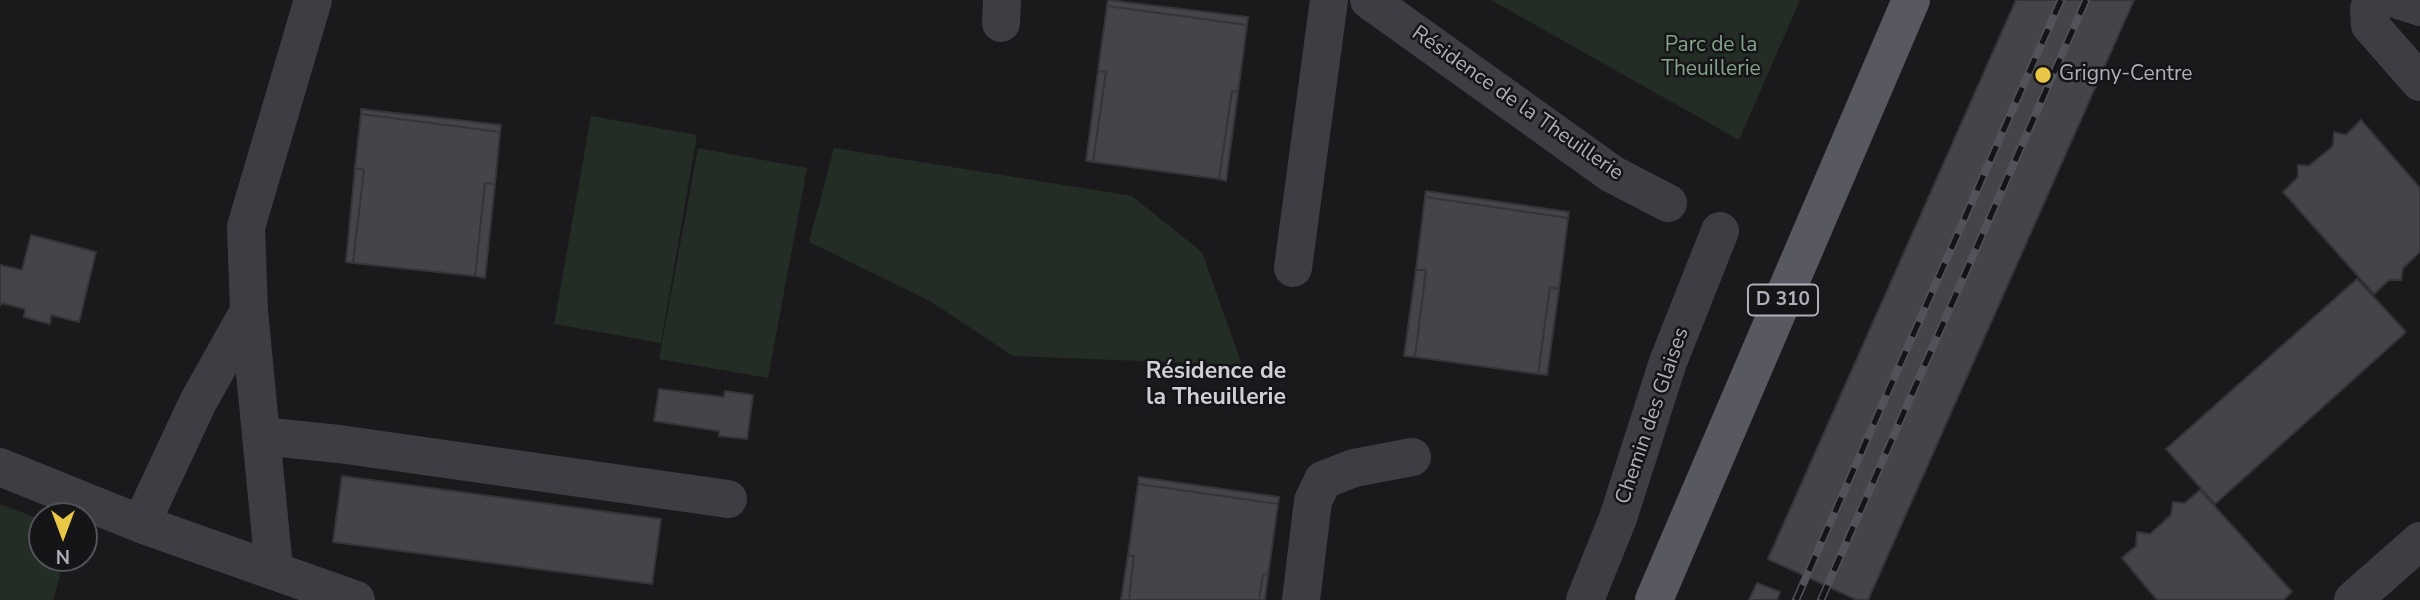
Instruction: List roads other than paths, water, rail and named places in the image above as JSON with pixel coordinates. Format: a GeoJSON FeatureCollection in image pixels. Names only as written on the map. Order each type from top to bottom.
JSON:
{"type":"FeatureCollection","features":[{"type":"Feature","properties":{"kind":"main road","name":"D 310"},"geometry":{"type":"LineString","coordinates":[[1654,600],[1911,0]]}},
{"type":"Feature","properties":{"kind":"street"},"geometry":{"type":"LineString","coordinates":[[274,569],[249,311],[246,227],[313,0]]}},
{"type":"Feature","properties":{"kind":"street"},"geometry":{"type":"LineString","coordinates":[[1293,268],[1329,0]]}},
{"type":"Feature","properties":{"kind":"street","name":"Résidence de la Theuillerie"},"geometry":{"type":"LineString","coordinates":[[1369,0],[1612,174],[1668,203]]}},
{"type":"Feature","properties":{"kind":"street"},"geometry":{"type":"LineString","coordinates":[[2382,0],[2369,9],[2370,25],[2420,82]]}},
{"type":"Feature","properties":{"kind":"street"},"geometry":{"type":"LineString","coordinates":[[2398,0],[2420,7]]}},
{"type":"Feature","properties":{"kind":"street","name":"Chemin des Glaises"},"geometry":{"type":"LineString","coordinates":[[1585,600],[1618,518],[1668,362],[1720,231]]}},
{"type":"Feature","properties":{"kind":"street"},"geometry":{"type":"LineString","coordinates":[[141,524],[198,402],[249,311]]}},
{"type":"Feature","properties":{"kind":"street"},"geometry":{"type":"LineString","coordinates":[[261,436],[339,444],[728,499]]}},
{"type":"Feature","properties":{"kind":"street"},"geometry":{"type":"LineString","coordinates":[[1301,600],[1313,501],[1323,480],[1354,468],[1412,457]]}},
{"type":"Feature","properties":{"kind":"street"},"geometry":{"type":"LineString","coordinates":[[0,467],[141,524],[356,600]]}},
{"type":"Feature","properties":{"kind":"street"},"geometry":{"type":"LineString","coordinates":[[2353,600],[2420,541]]}},
{"type":"Feature","properties":{"kind":"railway"},"geometry":{"type":"LineString","coordinates":[[1796,600],[2061,0]]}},
{"type":"Feature","properties":{"kind":"railway"},"geometry":{"type":"LineString","coordinates":[[1821,600],[2086,0]]}},
{"type":"Feature","properties":{"kind":"place","name":"Grigny-Centre"},"geometry":{"type":"Point","coordinates":[2043,75]}},
{"type":"Feature","properties":{"kind":"district","name":"Résidence de la Theuillerie"},"geometry":{"type":"Point","coordinates":[1216,385]}},
{"type":"Feature","properties":{"kind":"park label","name":"Parc de la Theuillerie"},"geometry":{"type":"Point","coordinates":[1711,58]}}]}
